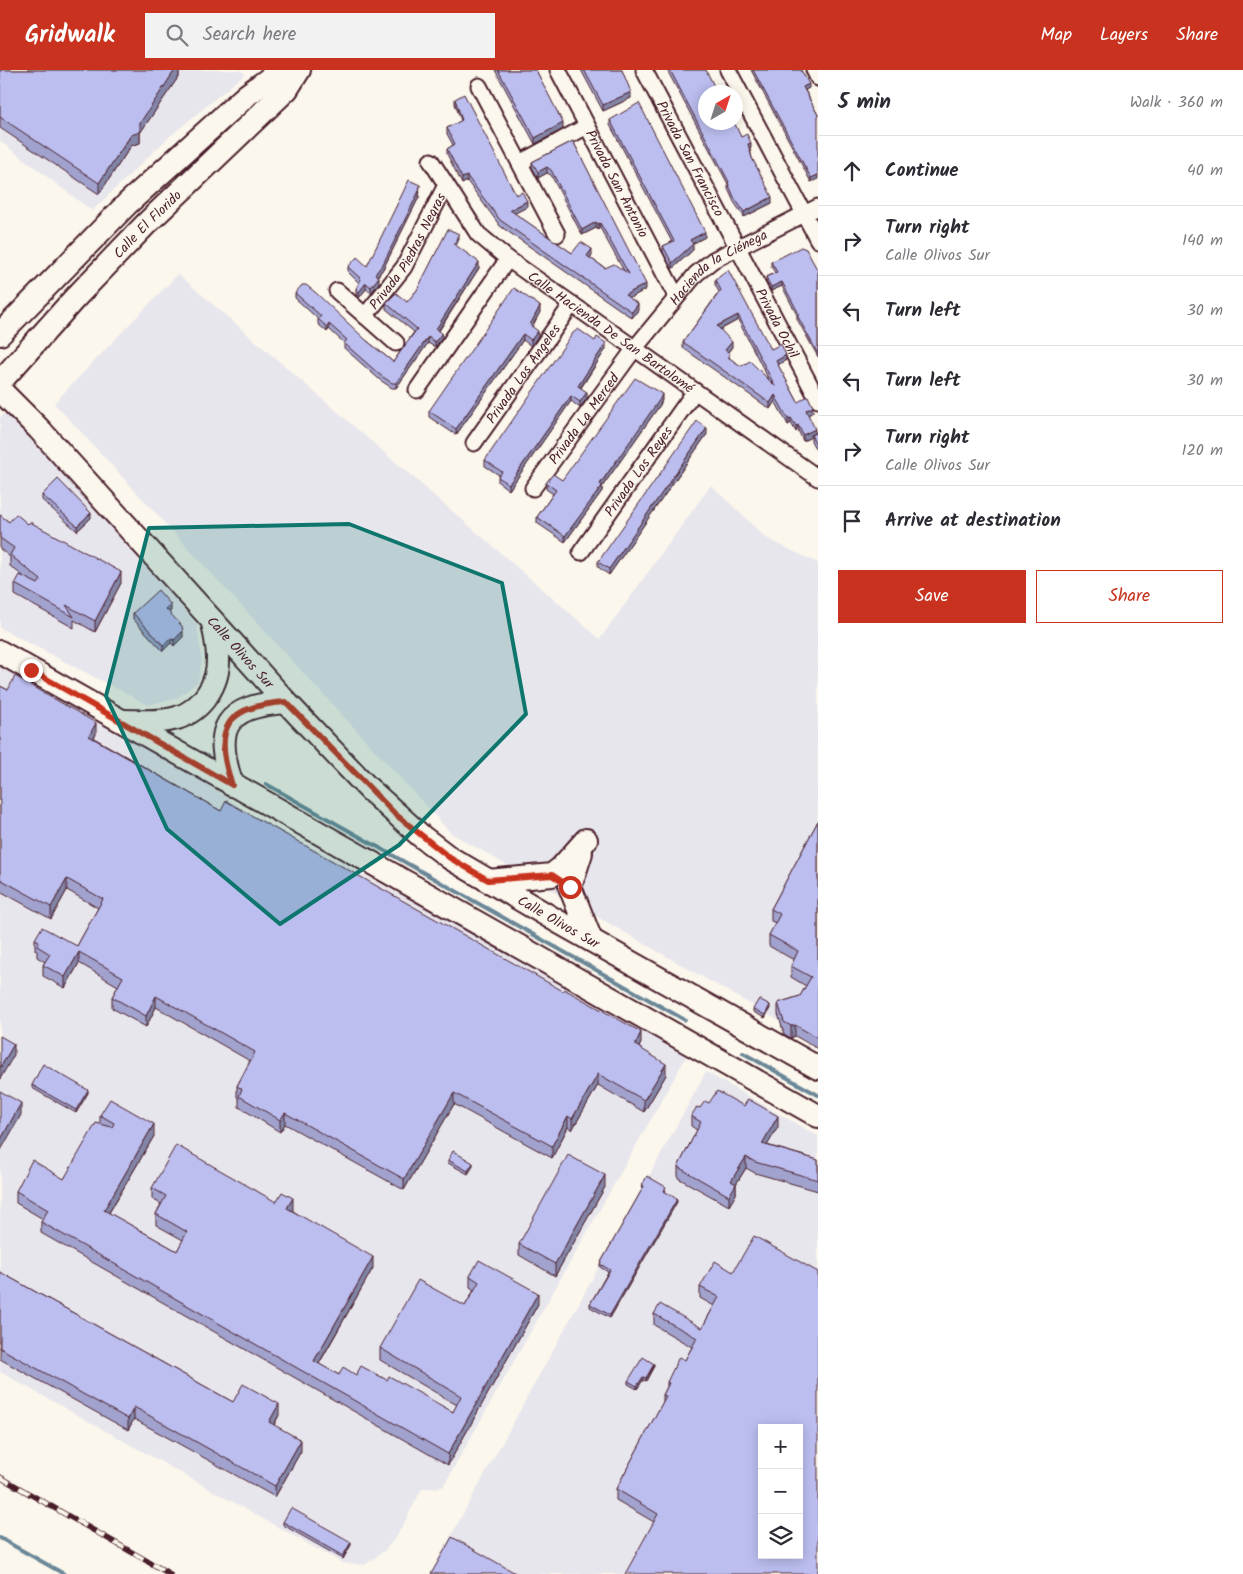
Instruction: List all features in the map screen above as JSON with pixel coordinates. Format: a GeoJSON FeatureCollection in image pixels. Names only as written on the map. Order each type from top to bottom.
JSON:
{"type":"FeatureCollection","features":[{"type":"Feature","properties":{"kind":"main road","name":"Calle El Florido"},"geometry":{"type":"LineString","coordinates":[[0,334],[128,203],[247,95],[280,70]]}},
{"type":"Feature","properties":{"kind":"main road","name":"Calle El Florido"},"geometry":{"type":"LineString","coordinates":[[0,382],[74,299],[159,212],[282,94],[299,70]]}},
{"type":"Feature","properties":{"kind":"main road","name":"Calle Olivos Sur"},"geometry":{"type":"LineString","coordinates":[[0,390],[40,430],[286,702],[395,814],[450,858],[818,1068]]}},
{"type":"Feature","properties":{"kind":"main road"},"geometry":{"type":"LineString","coordinates":[[122,721],[160,721],[178,718],[195,708],[211,690],[216,676],[218,659],[213,623]]}},
{"type":"Feature","properties":{"kind":"main road"},"geometry":{"type":"LineString","coordinates":[[0,652],[818,1116]]}},
{"type":"Feature","properties":{"kind":"main road"},"geometry":{"type":"LineString","coordinates":[[232,785],[224,760],[222,741],[229,725],[248,708],[260,704],[286,702]]}},
{"type":"Feature","properties":{"kind":"main road"},"geometry":{"type":"LineString","coordinates":[[488,880],[552,875],[562,868],[586,840],[572,876],[570,887],[591,940]]}},
{"type":"Feature","properties":{"kind":"main road"},"geometry":{"type":"LineString","coordinates":[[552,875],[570,887]]}},
{"type":"Feature","properties":{"kind":"street","name":"Privada San Antonio"},"geometry":{"type":"LineString","coordinates":[[558,70],[676,296]]}},
{"type":"Feature","properties":{"kind":"street","name":"Privada San Francisco"},"geometry":{"type":"LineString","coordinates":[[644,70],[737,248]]}},
{"type":"Feature","properties":{"kind":"street"},"geometry":{"type":"LineString","coordinates":[[728,70],[818,240]]}},
{"type":"Feature","properties":{"kind":"street"},"geometry":{"type":"LineString","coordinates":[[814,70],[818,78]]}},
{"type":"Feature","properties":{"kind":"street"},"geometry":{"type":"LineString","coordinates":[[478,86],[556,234]]}},
{"type":"Feature","properties":{"kind":"street"},"geometry":{"type":"LineString","coordinates":[[520,164],[587,126]]}},
{"type":"Feature","properties":{"kind":"street","name":"Calle Hacienda De San Bartolomé"},"geometry":{"type":"LineString","coordinates":[[431,161],[478,234],[508,259],[818,478]]}},
{"type":"Feature","properties":{"kind":"street","name":"Privada Piedras Negras"},"geometry":{"type":"LineString","coordinates":[[365,316],[404,267],[446,185]]}},
{"type":"Feature","properties":{"kind":"street","name":"Hacienda la Ciénega"},"geometry":{"type":"LineString","coordinates":[[635,348],[676,296],[707,265],[818,206]]}},
{"type":"Feature","properties":{"kind":"street","name":"Privada Ochil"},"geometry":{"type":"LineString","coordinates":[[737,248],[818,400]]}},
{"type":"Feature","properties":{"kind":"street"},"geometry":{"type":"LineString","coordinates":[[417,390],[508,259]]}},
{"type":"Feature","properties":{"kind":"street","name":"Privada Piedras Negras"},"geometry":{"type":"LineString","coordinates":[[337,290],[396,343]]}},
{"type":"Feature","properties":{"kind":"street","name":"Privada Los Ángeles"},"geometry":{"type":"LineString","coordinates":[[474,443],[572,304]]}},
{"type":"Feature","properties":{"kind":"street","name":"Privada La Merced"},"geometry":{"type":"LineString","coordinates":[[533,488],[635,348]]}},
{"type":"Feature","properties":{"kind":"street","name":"Privada Los Reyes"},"geometry":{"type":"LineString","coordinates":[[582,552],[694,391]]}},
{"type":"Feature","properties":{"kind":"highlighted area"},"geometry":{"type":"Polygon","coordinates":[[[349,524],[502,583],[526,714],[399,845],[280,924],[167,829],[106,696],[149,528],[349,524]]]}},
{"type":"Feature","properties":{"kind":"shaded area"},"geometry":{"type":"Polygon","coordinates":[[[0,70],[240,70],[245,74],[169,137],[92,211],[0,141],[0,70]]]}},
{"type":"Feature","properties":{"kind":"shaded area"},"geometry":{"type":"Polygon","coordinates":[[[178,274],[600,639],[711,485],[766,538],[818,563],[818,1043],[451,833],[54,403],[178,274]]]}},
{"type":"Feature","properties":{"kind":"shaded area"},"geometry":{"type":"Polygon","coordinates":[[[11,407],[197,625],[202,660],[198,682],[177,698],[148,705],[0,628],[0,418],[11,407]]]}},
{"type":"Feature","properties":{"kind":"shaded area"},"geometry":{"type":"Polygon","coordinates":[[[0,641],[249,813],[690,1050],[443,1487],[422,1489],[397,1536],[384,1551],[365,1565],[342,1563],[0,1372],[0,641]]]}},
{"type":"Feature","properties":{"kind":"shaded area"},"geometry":{"type":"Polygon","coordinates":[[[706,1072],[818,1136],[818,1574],[430,1574],[706,1072]]]}},
{"type":"Feature","properties":{"kind":"building"},"geometry":{"type":"Polygon","coordinates":[[[0,70],[175,70],[140,123],[140,132],[131,135],[99,183],[0,117],[0,70]]]}},
{"type":"Feature","properties":{"kind":"building"},"geometry":{"type":"Polygon","coordinates":[[[498,70],[536,70],[563,123],[535,138],[498,70]]]}},
{"type":"Feature","properties":{"kind":"building"},"geometry":{"type":"Polygon","coordinates":[[[584,70],[622,70],[631,92],[603,105],[584,70]]]}},
{"type":"Feature","properties":{"kind":"building"},"geometry":{"type":"Polygon","coordinates":[[[670,70],[706,70],[714,85],[698,85],[698,123],[670,70]]]}},
{"type":"Feature","properties":{"kind":"building"},"geometry":{"type":"Polygon","coordinates":[[[753,70],[801,70],[809,84],[803,87],[818,115],[818,175],[811,178],[753,70]]]}},
{"type":"Feature","properties":{"kind":"building"},"geometry":{"type":"Polygon","coordinates":[[[464,94],[516,195],[522,192],[527,201],[510,210],[572,253],[581,242],[592,249],[587,256],[605,268],[614,264],[629,274],[600,223],[596,222],[582,230],[551,170],[547,167],[538,172],[532,162],[573,141],[646,284],[625,295],[638,304],[632,312],[500,220],[467,176],[462,178],[447,149],[455,144],[447,128],[462,120],[455,99],[464,94]]]}},
{"type":"Feature","properties":{"kind":"building"},"geometry":{"type":"Polygon","coordinates":[[[639,103],[705,232],[690,240],[693,244],[672,263],[663,246],[674,241],[610,120],[639,103]]]}},
{"type":"Feature","properties":{"kind":"building"},"geometry":{"type":"Polygon","coordinates":[[[702,130],[738,130],[741,137],[747,134],[751,143],[748,144],[752,158],[772,197],[744,212],[734,197],[729,182],[702,130]]]}},
{"type":"Feature","properties":{"kind":"building"},"geometry":{"type":"Polygon","coordinates":[[[409,180],[420,185],[419,191],[383,264],[375,274],[379,277],[371,287],[366,283],[359,292],[356,289],[361,279],[348,267],[357,257],[367,266],[409,180]]]}},
{"type":"Feature","properties":{"kind":"building"},"geometry":{"type":"Polygon","coordinates":[[[448,229],[459,234],[454,244],[479,262],[436,329],[442,333],[435,342],[428,337],[396,383],[392,383],[380,375],[344,343],[347,340],[329,324],[327,327],[318,319],[321,316],[295,293],[302,285],[306,285],[393,362],[417,329],[386,303],[396,293],[407,302],[417,290],[448,229]]]}},
{"type":"Feature","properties":{"kind":"building"},"geometry":{"type":"Polygon","coordinates":[[[801,247],[806,249],[818,271],[818,354],[782,282],[771,287],[766,277],[777,272],[771,262],[801,247]]]}},
{"type":"Feature","properties":{"kind":"building"},"geometry":{"type":"Polygon","coordinates":[[[728,270],[771,349],[781,344],[786,355],[776,361],[798,402],[808,396],[813,407],[806,410],[815,429],[803,435],[798,425],[796,426],[791,418],[788,419],[775,395],[770,403],[683,342],[721,290],[715,280],[728,270]],[[738,315],[717,326],[732,342],[725,350],[730,353],[728,357],[741,366],[750,361],[775,386],[738,315]]]}},
{"type":"Feature","properties":{"kind":"building"},"geometry":{"type":"Polygon","coordinates":[[[514,288],[540,306],[530,325],[538,331],[531,340],[523,334],[456,429],[429,411],[514,288]]]}},
{"type":"Feature","properties":{"kind":"building"},"geometry":{"type":"Polygon","coordinates":[[[578,329],[595,341],[597,337],[606,343],[578,386],[587,392],[580,402],[571,396],[509,484],[498,477],[502,472],[485,460],[573,333],[578,329]]]}},
{"type":"Feature","properties":{"kind":"building"},"geometry":{"type":"Polygon","coordinates":[[[635,378],[662,394],[660,399],[600,484],[602,486],[565,536],[537,517],[556,490],[546,483],[553,474],[562,480],[635,378]]]}},
{"type":"Feature","properties":{"kind":"building"},"geometry":{"type":"Polygon","coordinates":[[[697,421],[707,428],[609,569],[598,562],[697,421]]]}},
{"type":"Feature","properties":{"kind":"building"},"geometry":{"type":"Polygon","coordinates":[[[818,432],[818,443],[816,444],[811,435],[818,432]]]}},
{"type":"Feature","properties":{"kind":"building"},"geometry":{"type":"Polygon","coordinates":[[[58,479],[91,513],[77,526],[42,495],[58,479]]]}},
{"type":"Feature","properties":{"kind":"building"},"geometry":{"type":"Polygon","coordinates":[[[16,514],[28,524],[30,522],[121,572],[95,621],[66,605],[74,617],[15,584],[20,575],[38,584],[41,580],[10,555],[14,548],[0,538],[0,515],[9,522],[16,514]]]}},
{"type":"Feature","properties":{"kind":"building"},"geometry":{"type":"Polygon","coordinates":[[[158,590],[171,605],[166,609],[182,626],[183,631],[174,640],[171,638],[163,645],[133,613],[158,590]]]}},
{"type":"Feature","properties":{"kind":"building"},"geometry":{"type":"Polygon","coordinates":[[[15,676],[96,723],[89,736],[221,811],[226,801],[563,991],[564,989],[641,1032],[635,1045],[666,1064],[644,1100],[598,1074],[572,1119],[568,1116],[552,1146],[454,1093],[404,1179],[285,1113],[280,1120],[239,1096],[242,1089],[237,1086],[255,1052],[156,996],[146,1016],[112,997],[123,977],[79,952],[65,977],[43,965],[50,954],[37,946],[39,941],[35,939],[42,927],[77,946],[103,899],[67,879],[51,907],[0,879],[0,686],[8,690],[15,676]]]}},
{"type":"Feature","properties":{"kind":"building"},"geometry":{"type":"Polygon","coordinates":[[[818,821],[818,1038],[795,1025],[791,1026],[784,1022],[778,1003],[800,996],[811,977],[791,966],[798,951],[769,935],[780,914],[771,909],[818,821]]]}},
{"type":"Feature","properties":{"kind":"building"},"geometry":{"type":"Polygon","coordinates":[[[759,999],[770,1005],[765,1015],[753,1009],[759,999]]]}},
{"type":"Feature","properties":{"kind":"building"},"geometry":{"type":"Polygon","coordinates":[[[0,1036],[14,1044],[0,1068],[0,1036]]]}},
{"type":"Feature","properties":{"kind":"building"},"geometry":{"type":"Polygon","coordinates":[[[43,1064],[88,1090],[76,1110],[32,1085],[43,1064]]]}},
{"type":"Feature","properties":{"kind":"building"},"geometry":{"type":"Polygon","coordinates":[[[0,1091],[21,1103],[0,1141],[0,1091]]]}},
{"type":"Feature","properties":{"kind":"building"},"geometry":{"type":"Polygon","coordinates":[[[717,1091],[744,1106],[748,1099],[778,1116],[762,1144],[818,1160],[818,1180],[755,1162],[746,1157],[731,1181],[736,1184],[729,1196],[678,1167],[701,1122],[691,1116],[697,1107],[700,1108],[705,1101],[709,1103],[717,1091]]]}},
{"type":"Feature","properties":{"kind":"building"},"geometry":{"type":"Polygon","coordinates":[[[110,1099],[154,1124],[104,1210],[177,1251],[187,1232],[156,1214],[166,1196],[152,1188],[176,1145],[276,1202],[282,1192],[293,1198],[287,1208],[373,1257],[314,1361],[339,1375],[343,1367],[356,1375],[361,1366],[387,1380],[389,1376],[453,1412],[461,1396],[380,1348],[418,1280],[465,1306],[479,1282],[470,1276],[479,1260],[538,1293],[448,1454],[41,1222],[48,1210],[16,1191],[32,1160],[64,1179],[96,1123],[112,1127],[114,1123],[100,1115],[110,1099]]]}},
{"type":"Feature","properties":{"kind":"building"},"geometry":{"type":"Polygon","coordinates":[[[453,1151],[473,1163],[468,1171],[448,1160],[453,1151]]]}},
{"type":"Feature","properties":{"kind":"building"},"geometry":{"type":"Polygon","coordinates":[[[568,1155],[605,1175],[555,1264],[519,1244],[568,1155]]]}},
{"type":"Feature","properties":{"kind":"building"},"geometry":{"type":"Polygon","coordinates":[[[647,1176],[666,1187],[664,1191],[677,1199],[610,1315],[590,1304],[610,1270],[600,1264],[644,1186],[642,1185],[647,1176]]]}},
{"type":"Feature","properties":{"kind":"building"},"geometry":{"type":"Polygon","coordinates":[[[754,1236],[818,1272],[818,1574],[625,1574],[658,1514],[616,1489],[666,1396],[663,1395],[669,1383],[667,1382],[679,1357],[685,1360],[697,1338],[654,1314],[660,1304],[702,1328],[719,1297],[700,1287],[715,1261],[733,1272],[754,1236]]]}},
{"type":"Feature","properties":{"kind":"building"},"geometry":{"type":"Polygon","coordinates":[[[0,1272],[233,1402],[243,1384],[279,1404],[269,1422],[301,1440],[275,1486],[134,1407],[128,1419],[0,1348],[0,1272]]]}},
{"type":"Feature","properties":{"kind":"building"},"geometry":{"type":"Polygon","coordinates":[[[643,1357],[654,1364],[646,1378],[643,1377],[637,1386],[628,1381],[643,1357]]]}},
{"type":"Feature","properties":{"kind":"building"},"geometry":{"type":"Polygon","coordinates":[[[291,1508],[351,1542],[343,1556],[283,1522],[291,1508]]]}},
{"type":"Feature","properties":{"kind":"building"},"geometry":{"type":"Polygon","coordinates":[[[452,1537],[517,1574],[431,1574],[452,1537]]]}},
{"type":"Feature","properties":{"kind":"waterway"},"geometry":{"type":"LineString","coordinates":[[266,784],[685,1020]]}},
{"type":"Feature","properties":{"kind":"waterway"},"geometry":{"type":"LineString","coordinates":[[743,1053],[818,1095]]}},
{"type":"Feature","properties":{"kind":"waterway"},"geometry":{"type":"LineString","coordinates":[[0,1538],[64,1574]]}},
{"type":"Feature","properties":{"kind":"railway"},"geometry":{"type":"LineString","coordinates":[[0,1477],[170,1574]]}},
{"type":"Feature","properties":{"kind":"route"},"geometry":{"type":"LineString","coordinates":[[31,670],[232,785],[224,760],[222,741],[229,725],[236,716],[248,708],[260,704],[286,702],[395,814],[450,858],[488,880],[552,875],[570,887]]}}]}
